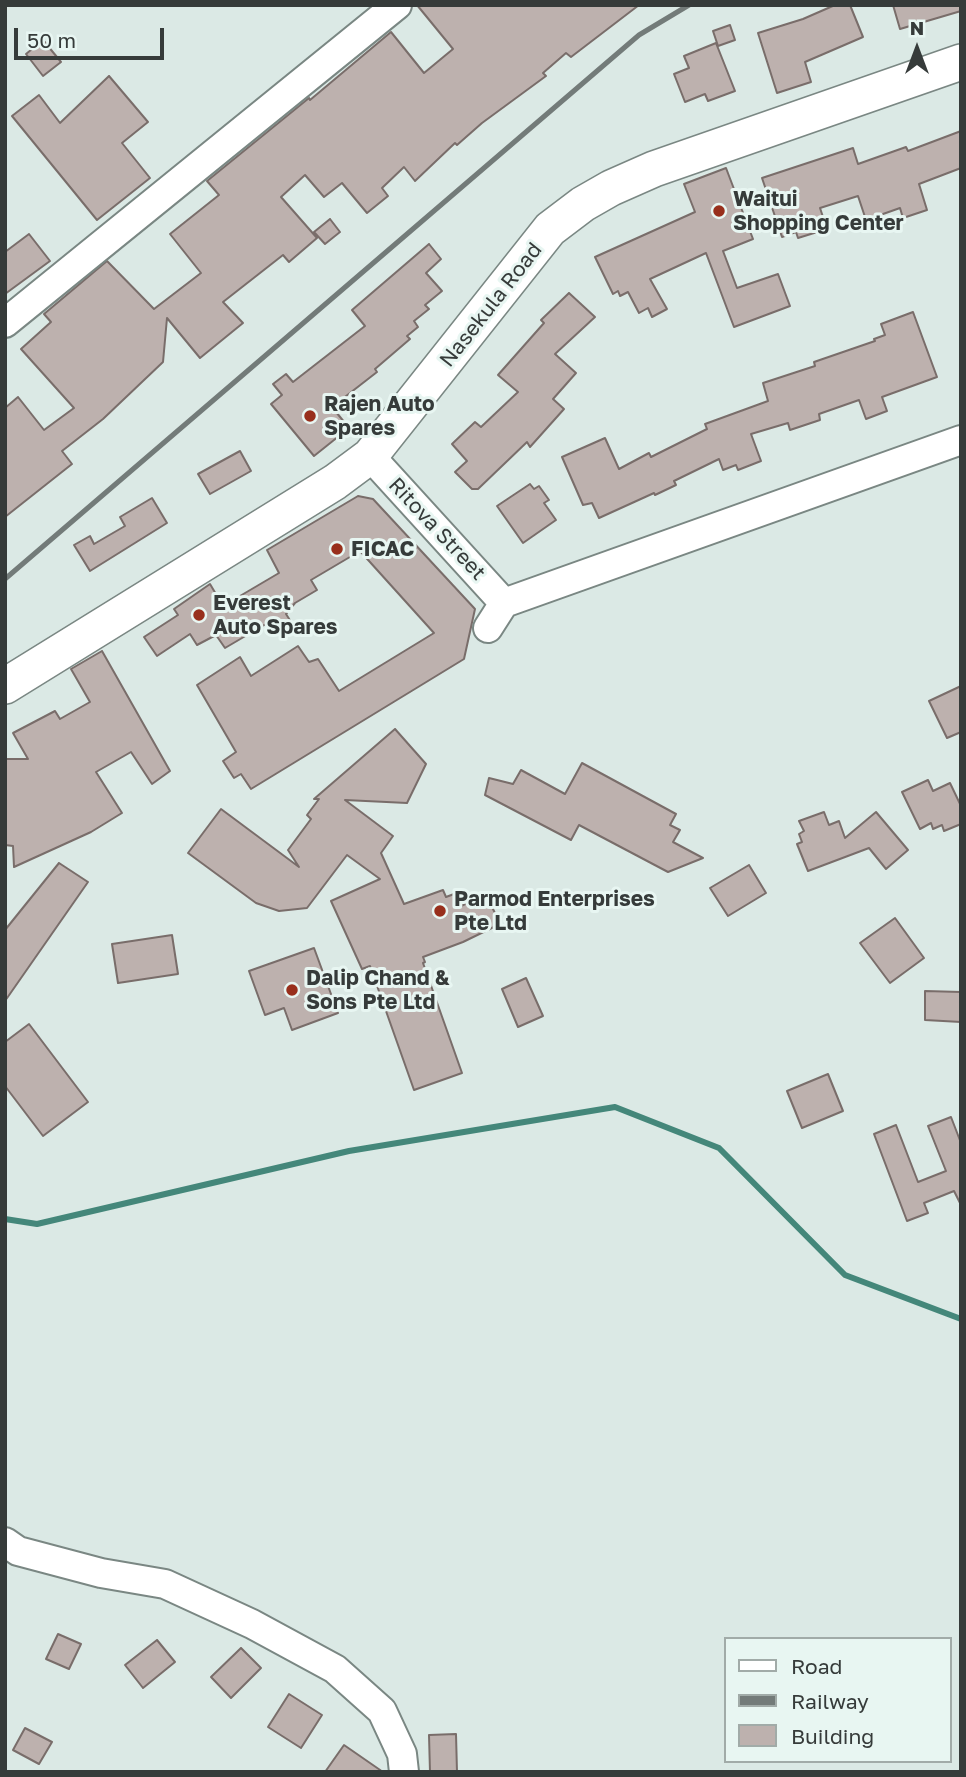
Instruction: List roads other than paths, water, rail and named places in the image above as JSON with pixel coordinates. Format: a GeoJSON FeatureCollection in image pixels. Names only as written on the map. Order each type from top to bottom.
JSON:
{"type":"FeatureCollection","features":[{"type":"Feature","properties":{"kind":"main road","name":"Nasekula Road"},"geometry":{"type":"LineString","coordinates":[[8,680],[335,482],[370,456],[550,229],[583,204],[654,169],[961,62]]}},
{"type":"Feature","properties":{"kind":"street"},"geometry":{"type":"LineString","coordinates":[[5,323],[397,5]]}},
{"type":"Feature","properties":{"kind":"street"},"geometry":{"type":"LineString","coordinates":[[488,628],[504,603],[961,440]]}},
{"type":"Feature","properties":{"kind":"street","name":"Ritova Street"},"geometry":{"type":"LineString","coordinates":[[370,456],[504,603]]}},
{"type":"Feature","properties":{"kind":"street"},"geometry":{"type":"LineString","coordinates":[[5,1542],[18,1551],[101,1573],[165,1584],[252,1624],[335,1669],[383,1711],[402,1754],[404,1772]]}},
{"type":"Feature","properties":{"kind":"waterway"},"geometry":{"type":"LineString","coordinates":[[5,1219],[37,1224],[349,1151],[615,1107],[719,1148],[845,1275],[961,1319]]}},
{"type":"Feature","properties":{"kind":"railway"},"geometry":{"type":"LineString","coordinates":[[5,579],[639,35],[689,5]]}},
{"type":"Feature","properties":{"kind":"place","name":"Waitui Shopping Center"},"geometry":{"type":"Point","coordinates":[719,211]}},
{"type":"Feature","properties":{"kind":"place","name":"Rajen Auto Spares"},"geometry":{"type":"Point","coordinates":[310,416]}},
{"type":"Feature","properties":{"kind":"place","name":"FICAC"},"geometry":{"type":"Point","coordinates":[337,549]}},
{"type":"Feature","properties":{"kind":"place","name":"Everest Auto Spares"},"geometry":{"type":"Point","coordinates":[199,615]}},
{"type":"Feature","properties":{"kind":"place","name":"Parmod Enterprises Pte Ltd"},"geometry":{"type":"Point","coordinates":[440,911]}},
{"type":"Feature","properties":{"kind":"place","name":"Dalip Chand & Sons Pte Ltd"},"geometry":{"type":"Point","coordinates":[292,990]}}]}
